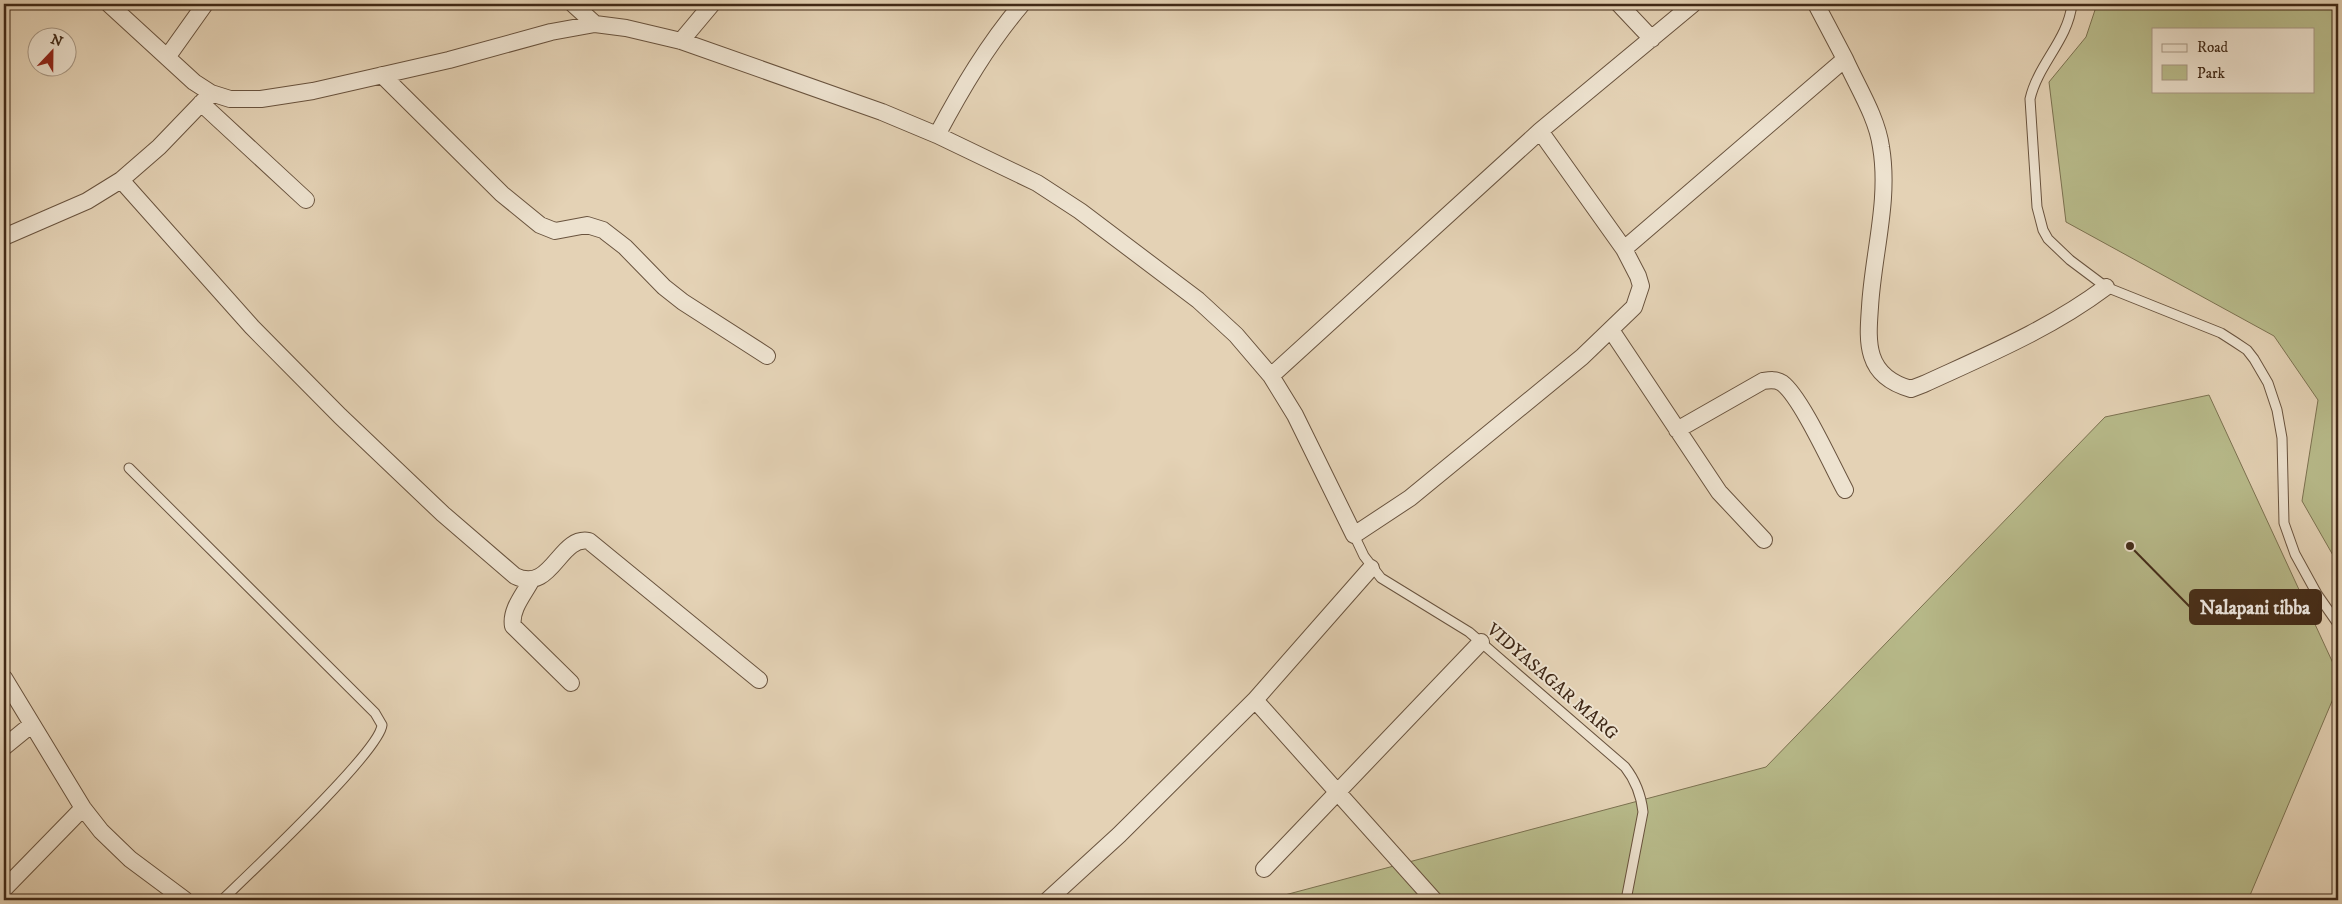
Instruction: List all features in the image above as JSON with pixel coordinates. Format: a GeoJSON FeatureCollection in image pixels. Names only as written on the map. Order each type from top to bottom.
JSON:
{"type":"FeatureCollection","features":[{"type":"Feature","properties":{"kind":"street"},"geometry":{"type":"LineString","coordinates":[[109,4],[168,56],[194,82],[206,98],[306,200]]}},
{"type":"Feature","properties":{"kind":"street"},"geometry":{"type":"LineString","coordinates":[[168,56],[205,4]]}},
{"type":"Feature","properties":{"kind":"street"},"geometry":{"type":"LineString","coordinates":[[573,4],[595,24]]}},
{"type":"Feature","properties":{"kind":"street"},"geometry":{"type":"LineString","coordinates":[[681,41],[712,4]]}},
{"type":"Feature","properties":{"kind":"street"},"geometry":{"type":"LineString","coordinates":[[937,134],[976,65],[1022,4]]}},
{"type":"Feature","properties":{"kind":"street"},"geometry":{"type":"LineString","coordinates":[[1619,4],[1652,40]]}},
{"type":"Feature","properties":{"kind":"street"},"geometry":{"type":"LineString","coordinates":[[1272,376],[1540,131],[1652,40],[1693,4]]}},
{"type":"Feature","properties":{"kind":"street"},"geometry":{"type":"LineString","coordinates":[[1816,4],[1845,59],[1874,123],[1881,146],[1883,198],[1871,288],[1869,326],[1872,356],[1879,370],[1890,381],[1911,389],[1924,384],[2026,337],[2085,303],[2106,288]]}},
{"type":"Feature","properties":{"kind":"street"},"geometry":{"type":"LineString","coordinates":[[5,235],[87,201],[121,180],[159,147],[206,98],[261,99],[313,91],[449,60],[551,32],[595,24],[636,30],[681,41],[882,112],[937,134],[1037,183],[1087,216],[1198,300],[1236,335],[1272,376],[1313,448],[1354,535],[1410,498],[1582,357],[1634,307],[1641,286],[1624,249],[1540,131]]}},
{"type":"Feature","properties":{"kind":"street"},"geometry":{"type":"LineString","coordinates":[[1624,249],[1845,59]]}},
{"type":"Feature","properties":{"kind":"street"},"geometry":{"type":"LineString","coordinates":[[382,75],[502,194],[540,225],[555,230],[587,225],[604,230],[625,247],[664,288],[767,356]]}},
{"type":"Feature","properties":{"kind":"street"},"geometry":{"type":"LineString","coordinates":[[121,180],[252,327],[340,416],[443,514],[515,576],[531,580],[537,579],[572,546],[580,541],[589,541],[759,680]]}},
{"type":"Feature","properties":{"kind":"street"},"geometry":{"type":"LineString","coordinates":[[1610,330],[1719,492],[1764,540]]}},
{"type":"Feature","properties":{"kind":"street"},"geometry":{"type":"LineString","coordinates":[[1677,430],[1763,381],[1773,379],[1781,382],[1795,397],[1845,490]]}},
{"type":"Feature","properties":{"kind":"street"},"geometry":{"type":"LineString","coordinates":[[1048,900],[1118,835],[1255,700],[1372,568]]}},
{"type":"Feature","properties":{"kind":"street"},"geometry":{"type":"LineString","coordinates":[[531,580],[512,618],[513,626],[571,683]]}},
{"type":"Feature","properties":{"kind":"street"},"geometry":{"type":"LineString","coordinates":[[1264,869],[1481,642]]}},
{"type":"Feature","properties":{"kind":"street"},"geometry":{"type":"LineString","coordinates":[[4,678],[83,808],[114,845],[185,900]]}},
{"type":"Feature","properties":{"kind":"street"},"geometry":{"type":"LineString","coordinates":[[1255,700],[1434,900]]}},
{"type":"Feature","properties":{"kind":"street"},"geometry":{"type":"LineString","coordinates":[[4,747],[32,725]]}},
{"type":"Feature","properties":{"kind":"street"},"geometry":{"type":"LineString","coordinates":[[4,889],[83,808]]}},
{"type":"Feature","properties":{"kind":"lane"},"geometry":{"type":"LineString","coordinates":[[2072,4],[2071,13],[2061,39],[2042,68],[2034,84],[2030,99],[2037,207],[2043,230],[2048,239],[2070,260],[2106,288],[2220,334],[2247,350],[2254,359],[2268,383],[2277,410],[2282,438],[2284,524],[2295,554],[2317,594],[2338,624]]}},
{"type":"Feature","properties":{"kind":"lane"},"geometry":{"type":"LineString","coordinates":[[129,468],[375,713],[382,725],[379,735],[352,768],[222,900]]}},
{"type":"Feature","properties":{"kind":"lane","name":"VIDYASAGAR MARG"},"geometry":{"type":"LineString","coordinates":[[1354,535],[1372,568],[1392,586],[1451,619],[1481,642],[1625,767],[1636,784],[1643,812],[1626,900]]}},
{"type":"Feature","properties":{"kind":"green space"},"geometry":{"type":"Polygon","coordinates":[[[2097,4],[2338,4],[2338,564],[2302,501],[2318,400],[2274,336],[2066,222],[2049,82],[2086,37],[2097,4]]]}},
{"type":"Feature","properties":{"kind":"green space"},"geometry":{"type":"Polygon","coordinates":[[[2209,395],[2338,674],[2338,687],[2248,900],[1266,900],[1766,767],[2105,417],[2209,395]]]}},
{"type":"Feature","properties":{"kind":"place","name":"Nalapani tibba"},"geometry":{"type":"Point","coordinates":[2130,546]}}]}
